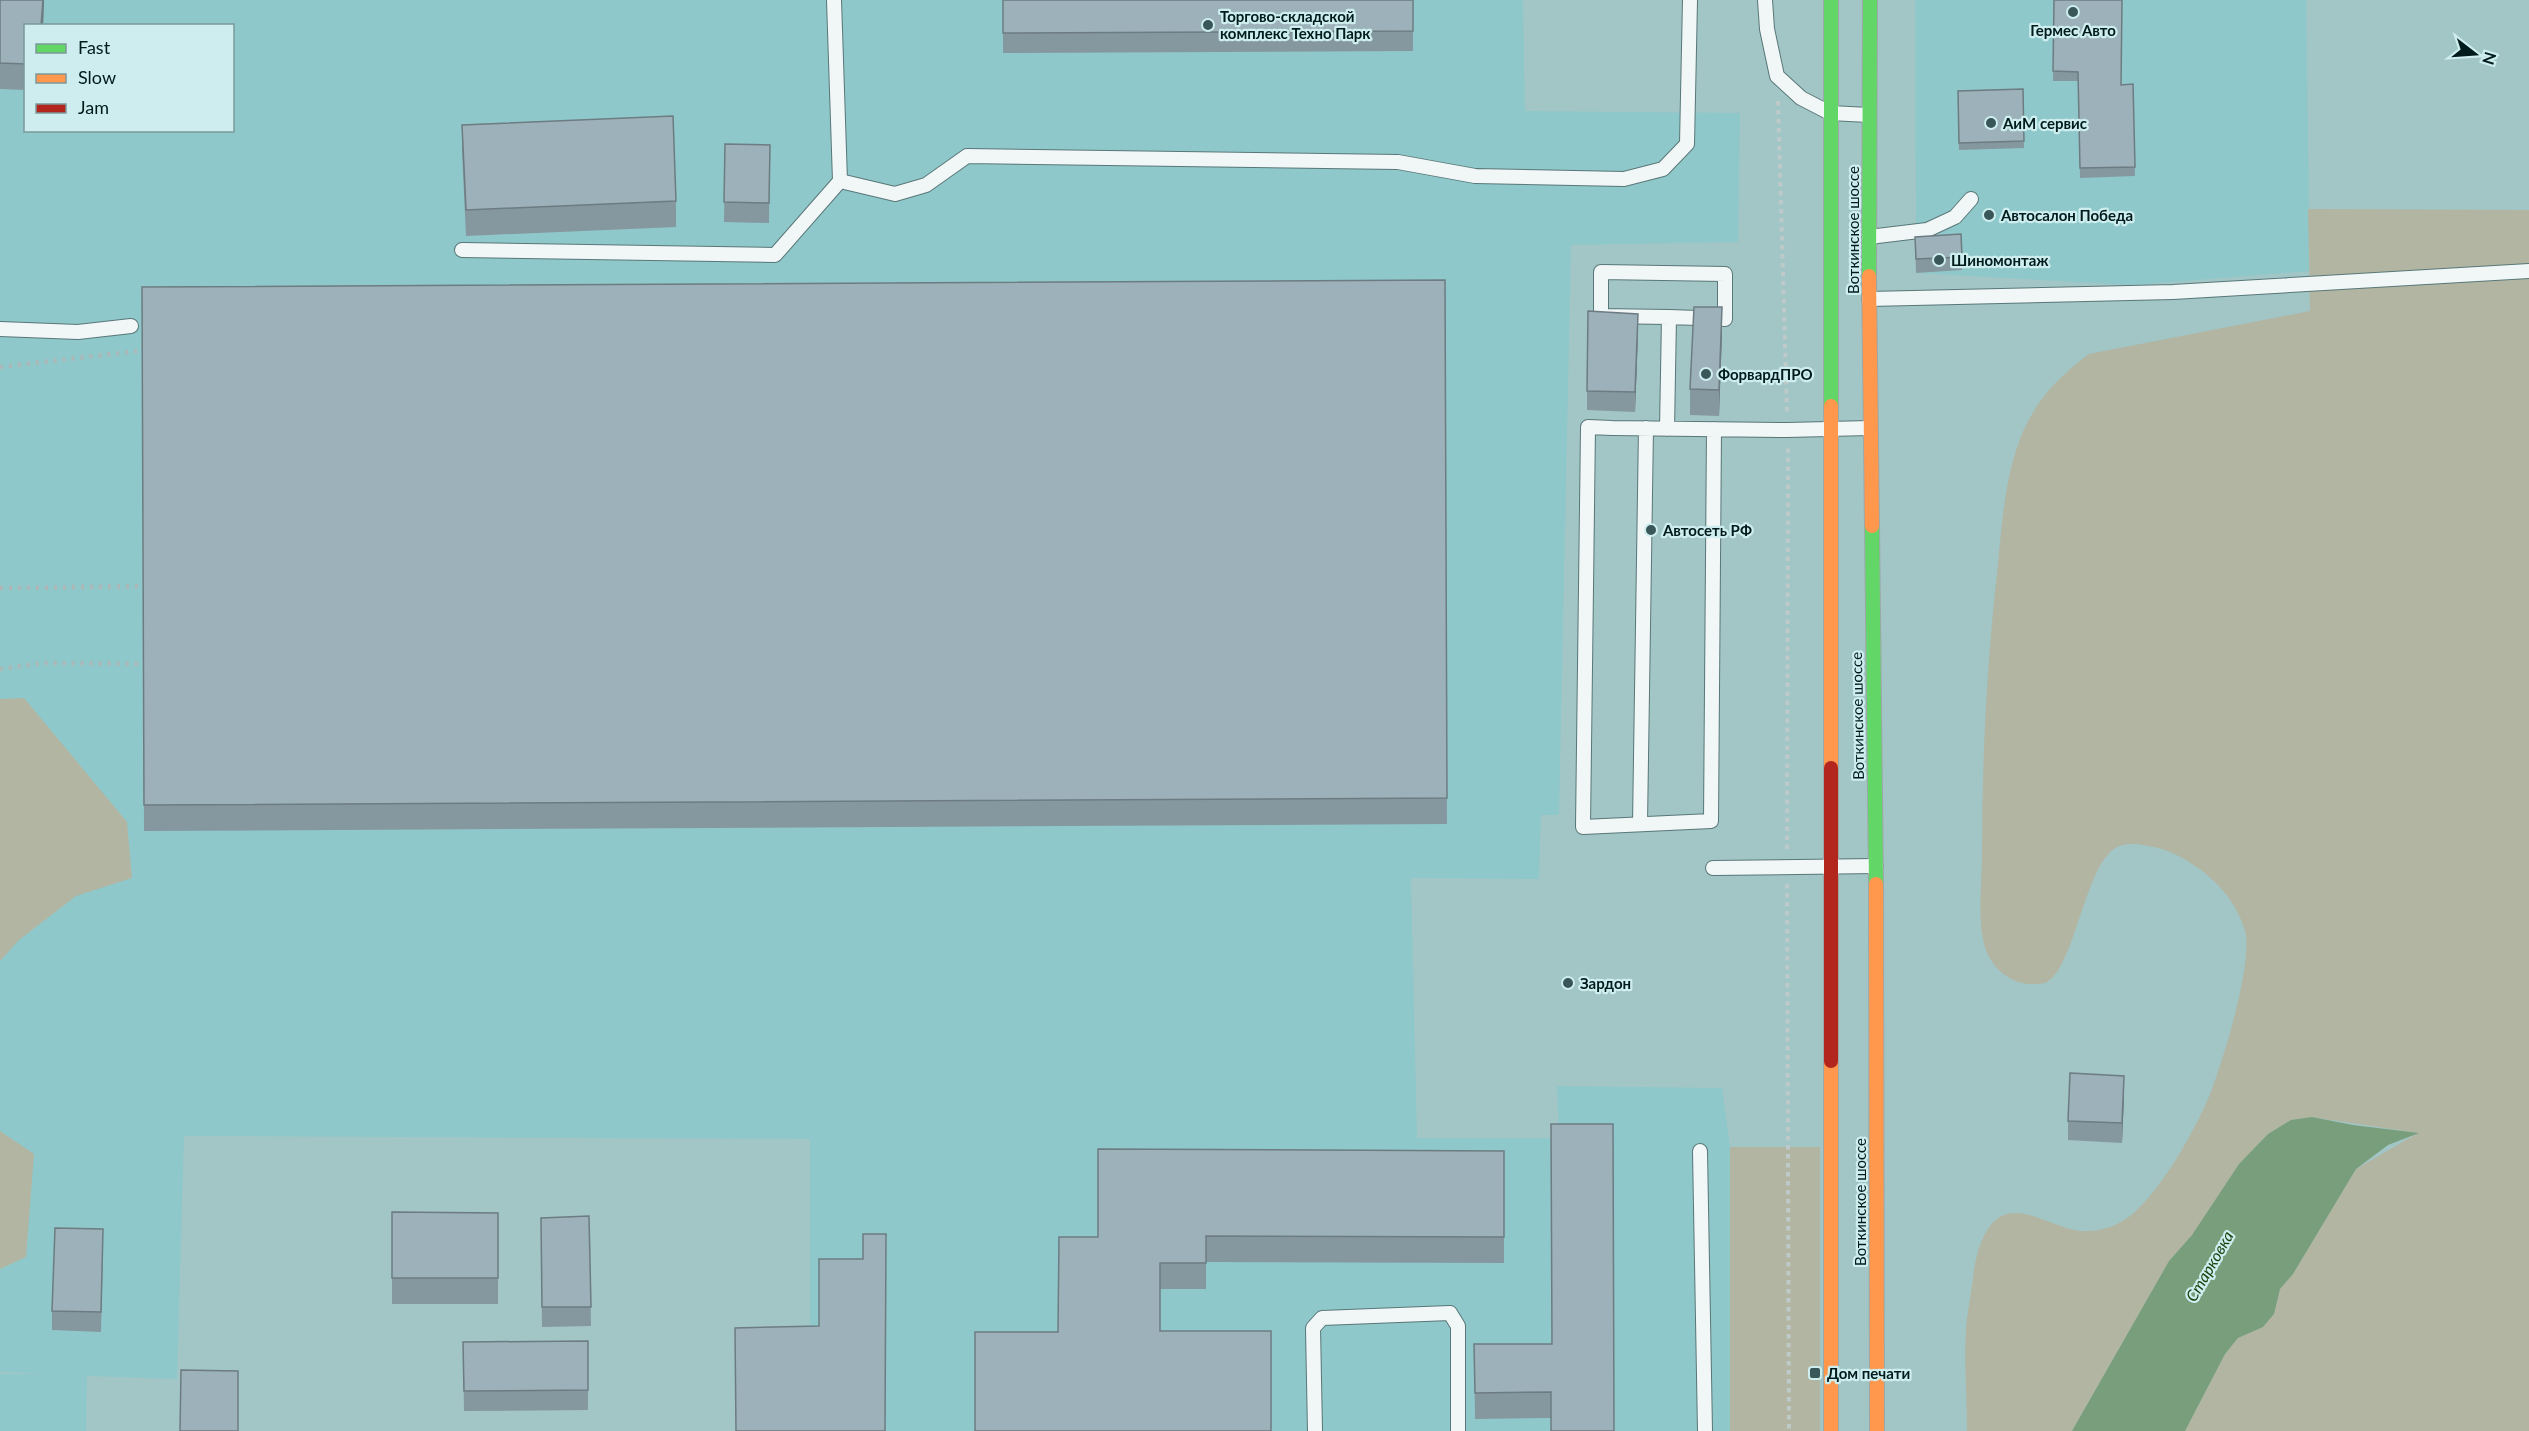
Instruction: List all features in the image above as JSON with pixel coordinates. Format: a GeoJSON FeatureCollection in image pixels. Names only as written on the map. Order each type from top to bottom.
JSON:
{"type":"FeatureCollection","features":[{"type":"Feature","properties":{"kind":"main road","name":"Воткинское шоссе"},"geometry":{"type":"LineString","coordinates":[[1831,0],[1831,1431]]}},
{"type":"Feature","properties":{"kind":"main road","name":"Воткинское шоссе"},"geometry":{"type":"LineString","coordinates":[[1870,0],[1869,299],[1876,866],[1877,1431]]}},
{"type":"Feature","properties":{"kind":"lane"},"geometry":{"type":"LineString","coordinates":[[462,250],[775,255],[840,181],[834,0]]}},
{"type":"Feature","properties":{"kind":"lane"},"geometry":{"type":"LineString","coordinates":[[840,181],[895,194],[926,185],[967,156],[1398,162],[1475,176],[1624,179],[1663,169],[1687,144],[1690,0]]}},
{"type":"Feature","properties":{"kind":"lane"},"geometry":{"type":"LineString","coordinates":[[1765,0],[1767,28],[1777,76],[1802,98],[1830,113],[1869,116]]}},
{"type":"Feature","properties":{"kind":"lane"},"geometry":{"type":"LineString","coordinates":[[1869,237],[1927,230],[1955,217],[1971,199]]}},
{"type":"Feature","properties":{"kind":"lane"},"geometry":{"type":"LineString","coordinates":[[1869,299],[2173,292],[2529,271]]}},
{"type":"Feature","properties":{"kind":"lane"},"geometry":{"type":"LineString","coordinates":[[1601,272],[1725,274],[1725,319],[1669,317],[1601,316],[1601,272]]}},
{"type":"Feature","properties":{"kind":"lane"},"geometry":{"type":"LineString","coordinates":[[1667,429],[1669,317]]}},
{"type":"Feature","properties":{"kind":"lane"},"geometry":{"type":"LineString","coordinates":[[0,329],[78,332],[131,326]]}},
{"type":"Feature","properties":{"kind":"lane"},"geometry":{"type":"LineString","coordinates":[[1714,429],[1711,821],[1583,827],[1588,428],[1646,428],[1787,430],[1870,428]]}},
{"type":"Feature","properties":{"kind":"lane"},"geometry":{"type":"LineString","coordinates":[[1640,824],[1646,428]]}},
{"type":"Feature","properties":{"kind":"lane"},"geometry":{"type":"LineString","coordinates":[[1713,868],[1876,866]]}},
{"type":"Feature","properties":{"kind":"lane"},"geometry":{"type":"LineString","coordinates":[[1700,1151],[1706,1431]]}},
{"type":"Feature","properties":{"kind":"lane"},"geometry":{"type":"LineString","coordinates":[[1315,1431],[1313,1328],[1322,1318],[1450,1314],[1458,1326],[1458,1431]]}},
{"type":"Feature","properties":{"kind":"path"},"geometry":{"type":"LineString","coordinates":[[1777,76],[1787,430],[1786,867],[1789,1431]]}},
{"type":"Feature","properties":{"kind":"shaded area"},"geometry":{"type":"Polygon","coordinates":[[[0,0],[1523,0],[1525,111],[1740,113],[1738,242],[1571,245],[1559,815],[1541,815],[1539,879],[1411,878],[1417,1138],[1559,1138],[1557,1086],[1722,1088],[1730,1147],[1730,1431],[810,1431],[810,1139],[184,1136],[177,1379],[87,1376],[86,1431],[0,1431],[0,1374],[48,1374],[0,1372],[0,0]]]}},
{"type":"Feature","properties":{"kind":"shaded area"},"geometry":{"type":"Polygon","coordinates":[[[1915,0],[2306,0],[2310,271],[2132,285],[1916,273],[1915,0]]]}},
{"type":"Feature","properties":{"kind":"shaded area"},"geometry":{"type":"Polygon","coordinates":[[[2308,209],[2529,210],[2529,1431],[2185,1431],[2225,1354],[2238,1338],[2263,1327],[2274,1314],[2280,1289],[2293,1274],[2356,1169],[2418,1133],[2312,1117],[2291,1120],[2268,1134],[2239,1164],[2192,1235],[2169,1261],[2072,1431],[1967,1431],[1966,1324],[1975,1264],[1984,1235],[1997,1219],[2008,1214],[2020,1213],[2070,1229],[2089,1231],[2103,1229],[2129,1217],[2144,1203],[2185,1145],[2212,1089],[2236,1010],[2245,965],[2246,946],[2245,931],[2238,913],[2228,897],[2209,876],[2169,852],[2155,847],[2131,844],[2114,849],[2104,860],[2087,897],[2064,960],[2055,975],[2045,983],[2028,984],[2011,979],[1998,969],[1988,955],[1983,939],[1980,909],[1986,709],[2003,517],[2015,454],[2026,425],[2048,391],[2089,354],[2310,311],[2308,209]]]}},
{"type":"Feature","properties":{"kind":"shaded area"},"geometry":{"type":"Polygon","coordinates":[[[24,698],[127,822],[132,878],[76,896],[19,940],[0,961],[0,699],[24,698]]]}},
{"type":"Feature","properties":{"kind":"shaded area"},"geometry":{"type":"Polygon","coordinates":[[[0,1131],[34,1154],[26,1257],[0,1269],[0,1131]]]}},
{"type":"Feature","properties":{"kind":"shaded area"},"geometry":{"type":"Polygon","coordinates":[[[1730,1147],[1820,1147],[1820,1431],[1730,1431],[1730,1147]]]}},
{"type":"Feature","properties":{"kind":"water","name":"Старковка"},"geometry":{"type":"Polygon","coordinates":[[[2312,1117],[2353,1125],[2419,1133],[2388,1145],[2356,1169],[2293,1274],[2280,1289],[2274,1314],[2263,1327],[2238,1338],[2225,1354],[2185,1431],[2072,1431],[2169,1261],[2192,1235],[2239,1164],[2268,1134],[2291,1120],[2312,1117]]]}},
{"type":"Feature","properties":{"kind":"building"},"geometry":{"type":"Polygon","coordinates":[[[0,0],[43,0],[41,24],[24,24],[24,64],[0,63],[0,0]]]}},
{"type":"Feature","properties":{"kind":"building","name":"Торгово-складской комплекс Техно Парк"},"geometry":{"type":"Polygon","coordinates":[[[1003,0],[1413,0],[1413,31],[1003,33],[1003,0]]]}},
{"type":"Feature","properties":{"kind":"building"},"geometry":{"type":"Polygon","coordinates":[[[2054,0],[2122,0],[2121,85],[2133,84],[2135,167],[2080,168],[2078,72],[2053,71],[2054,0]]]}},
{"type":"Feature","properties":{"kind":"building","name":"АиМ сервис"},"geometry":{"type":"Polygon","coordinates":[[[2023,89],[2024,141],[1959,143],[1958,91],[2023,89]]]}},
{"type":"Feature","properties":{"kind":"building"},"geometry":{"type":"Polygon","coordinates":[[[673,116],[676,201],[466,210],[462,125],[673,116]]]}},
{"type":"Feature","properties":{"kind":"building"},"geometry":{"type":"Polygon","coordinates":[[[725,144],[770,145],[769,203],[724,202],[725,144]]]}},
{"type":"Feature","properties":{"kind":"building"},"geometry":{"type":"Polygon","coordinates":[[[1961,234],[1962,257],[1916,259],[1915,237],[1961,234]]]}},
{"type":"Feature","properties":{"kind":"building"},"geometry":{"type":"Polygon","coordinates":[[[1445,280],[1447,798],[144,805],[142,287],[1445,280]]]}},
{"type":"Feature","properties":{"kind":"building","name":"ФорвардПРО"},"geometry":{"type":"Polygon","coordinates":[[[1694,307],[1722,307],[1719,390],[1690,389],[1694,307]]]}},
{"type":"Feature","properties":{"kind":"building"},"geometry":{"type":"Polygon","coordinates":[[[1588,311],[1638,314],[1635,392],[1587,391],[1588,311]]]}},
{"type":"Feature","properties":{"kind":"building"},"geometry":{"type":"Polygon","coordinates":[[[2070,1073],[2124,1076],[2122,1123],[2068,1121],[2070,1073]]]}},
{"type":"Feature","properties":{"kind":"building"},"geometry":{"type":"Polygon","coordinates":[[[1551,1124],[1613,1124],[1614,1431],[1551,1431],[1551,1392],[1475,1393],[1474,1344],[1552,1344],[1551,1124]]]}},
{"type":"Feature","properties":{"kind":"building"},"geometry":{"type":"Polygon","coordinates":[[[1098,1149],[1504,1151],[1504,1237],[1206,1236],[1206,1263],[1160,1263],[1160,1331],[1271,1331],[1271,1431],[975,1431],[975,1332],[1058,1332],[1059,1237],[1098,1237],[1098,1149]]]}},
{"type":"Feature","properties":{"kind":"building"},"geometry":{"type":"Polygon","coordinates":[[[392,1212],[498,1213],[498,1278],[392,1278],[392,1212]]]}},
{"type":"Feature","properties":{"kind":"building"},"geometry":{"type":"Polygon","coordinates":[[[589,1216],[591,1307],[542,1307],[541,1218],[589,1216]]]}},
{"type":"Feature","properties":{"kind":"building"},"geometry":{"type":"Polygon","coordinates":[[[55,1228],[103,1229],[101,1312],[52,1311],[55,1228]]]}},
{"type":"Feature","properties":{"kind":"building"},"geometry":{"type":"Polygon","coordinates":[[[863,1234],[886,1234],[885,1431],[736,1431],[735,1328],[819,1326],[819,1259],[863,1259],[863,1234]]]}},
{"type":"Feature","properties":{"kind":"building"},"geometry":{"type":"Polygon","coordinates":[[[588,1341],[588,1390],[464,1391],[463,1342],[588,1341]]]}},
{"type":"Feature","properties":{"kind":"building"},"geometry":{"type":"Polygon","coordinates":[[[181,1370],[238,1371],[238,1431],[180,1431],[181,1370]]]}},
{"type":"Feature","properties":{"kind":"railway"},"geometry":{"type":"LineString","coordinates":[[0,367],[155,349]]}},
{"type":"Feature","properties":{"kind":"railway"},"geometry":{"type":"LineString","coordinates":[[0,588],[159,586]]}},
{"type":"Feature","properties":{"kind":"railway"},"geometry":{"type":"LineString","coordinates":[[0,669],[43,663],[159,664]]}},
{"type":"Feature","properties":{"kind":"traffic: fast"},"geometry":{"type":"LineString","coordinates":[[1831,0],[1831,406]]}},
{"type":"Feature","properties":{"kind":"traffic: fast"},"geometry":{"type":"LineString","coordinates":[[1869,276],[1870,0]]}},
{"type":"Feature","properties":{"kind":"traffic: fast"},"geometry":{"type":"LineString","coordinates":[[1872,526],[1876,884]]}},
{"type":"Feature","properties":{"kind":"traffic: slow"},"geometry":{"type":"LineString","coordinates":[[1869,276],[1872,526]]}},
{"type":"Feature","properties":{"kind":"traffic: slow"},"geometry":{"type":"LineString","coordinates":[[1831,406],[1831,768]]}},
{"type":"Feature","properties":{"kind":"traffic: slow"},"geometry":{"type":"LineString","coordinates":[[1876,884],[1877,1431]]}},
{"type":"Feature","properties":{"kind":"traffic: slow"},"geometry":{"type":"LineString","coordinates":[[1831,1061],[1831,1431]]}},
{"type":"Feature","properties":{"kind":"traffic: jam"},"geometry":{"type":"LineString","coordinates":[[1831,768],[1831,1061]]}},
{"type":"Feature","properties":{"kind":"place","name":"Гермес Авто"},"geometry":{"type":"Point","coordinates":[2073,12]}},
{"type":"Feature","properties":{"kind":"place","name":"Торгово-складской комплекс Техно Парк"},"geometry":{"type":"Point","coordinates":[1208,25]}},
{"type":"Feature","properties":{"kind":"place","name":"АиМ сервис"},"geometry":{"type":"Point","coordinates":[1991,123]}},
{"type":"Feature","properties":{"kind":"place","name":"Автосалон Победа"},"geometry":{"type":"Point","coordinates":[1989,215]}},
{"type":"Feature","properties":{"kind":"place","name":"Шиномонтаж"},"geometry":{"type":"Point","coordinates":[1939,260]}},
{"type":"Feature","properties":{"kind":"place","name":"ФорвардПРО"},"geometry":{"type":"Point","coordinates":[1706,374]}},
{"type":"Feature","properties":{"kind":"place","name":"Автосеть РФ"},"geometry":{"type":"Point","coordinates":[1651,530]}},
{"type":"Feature","properties":{"kind":"place","name":"Зардон"},"geometry":{"type":"Point","coordinates":[1568,983]}},
{"type":"Feature","properties":{"kind":"place","name":"Дом печати"},"geometry":{"type":"Point","coordinates":[1815,1373]}}]}
